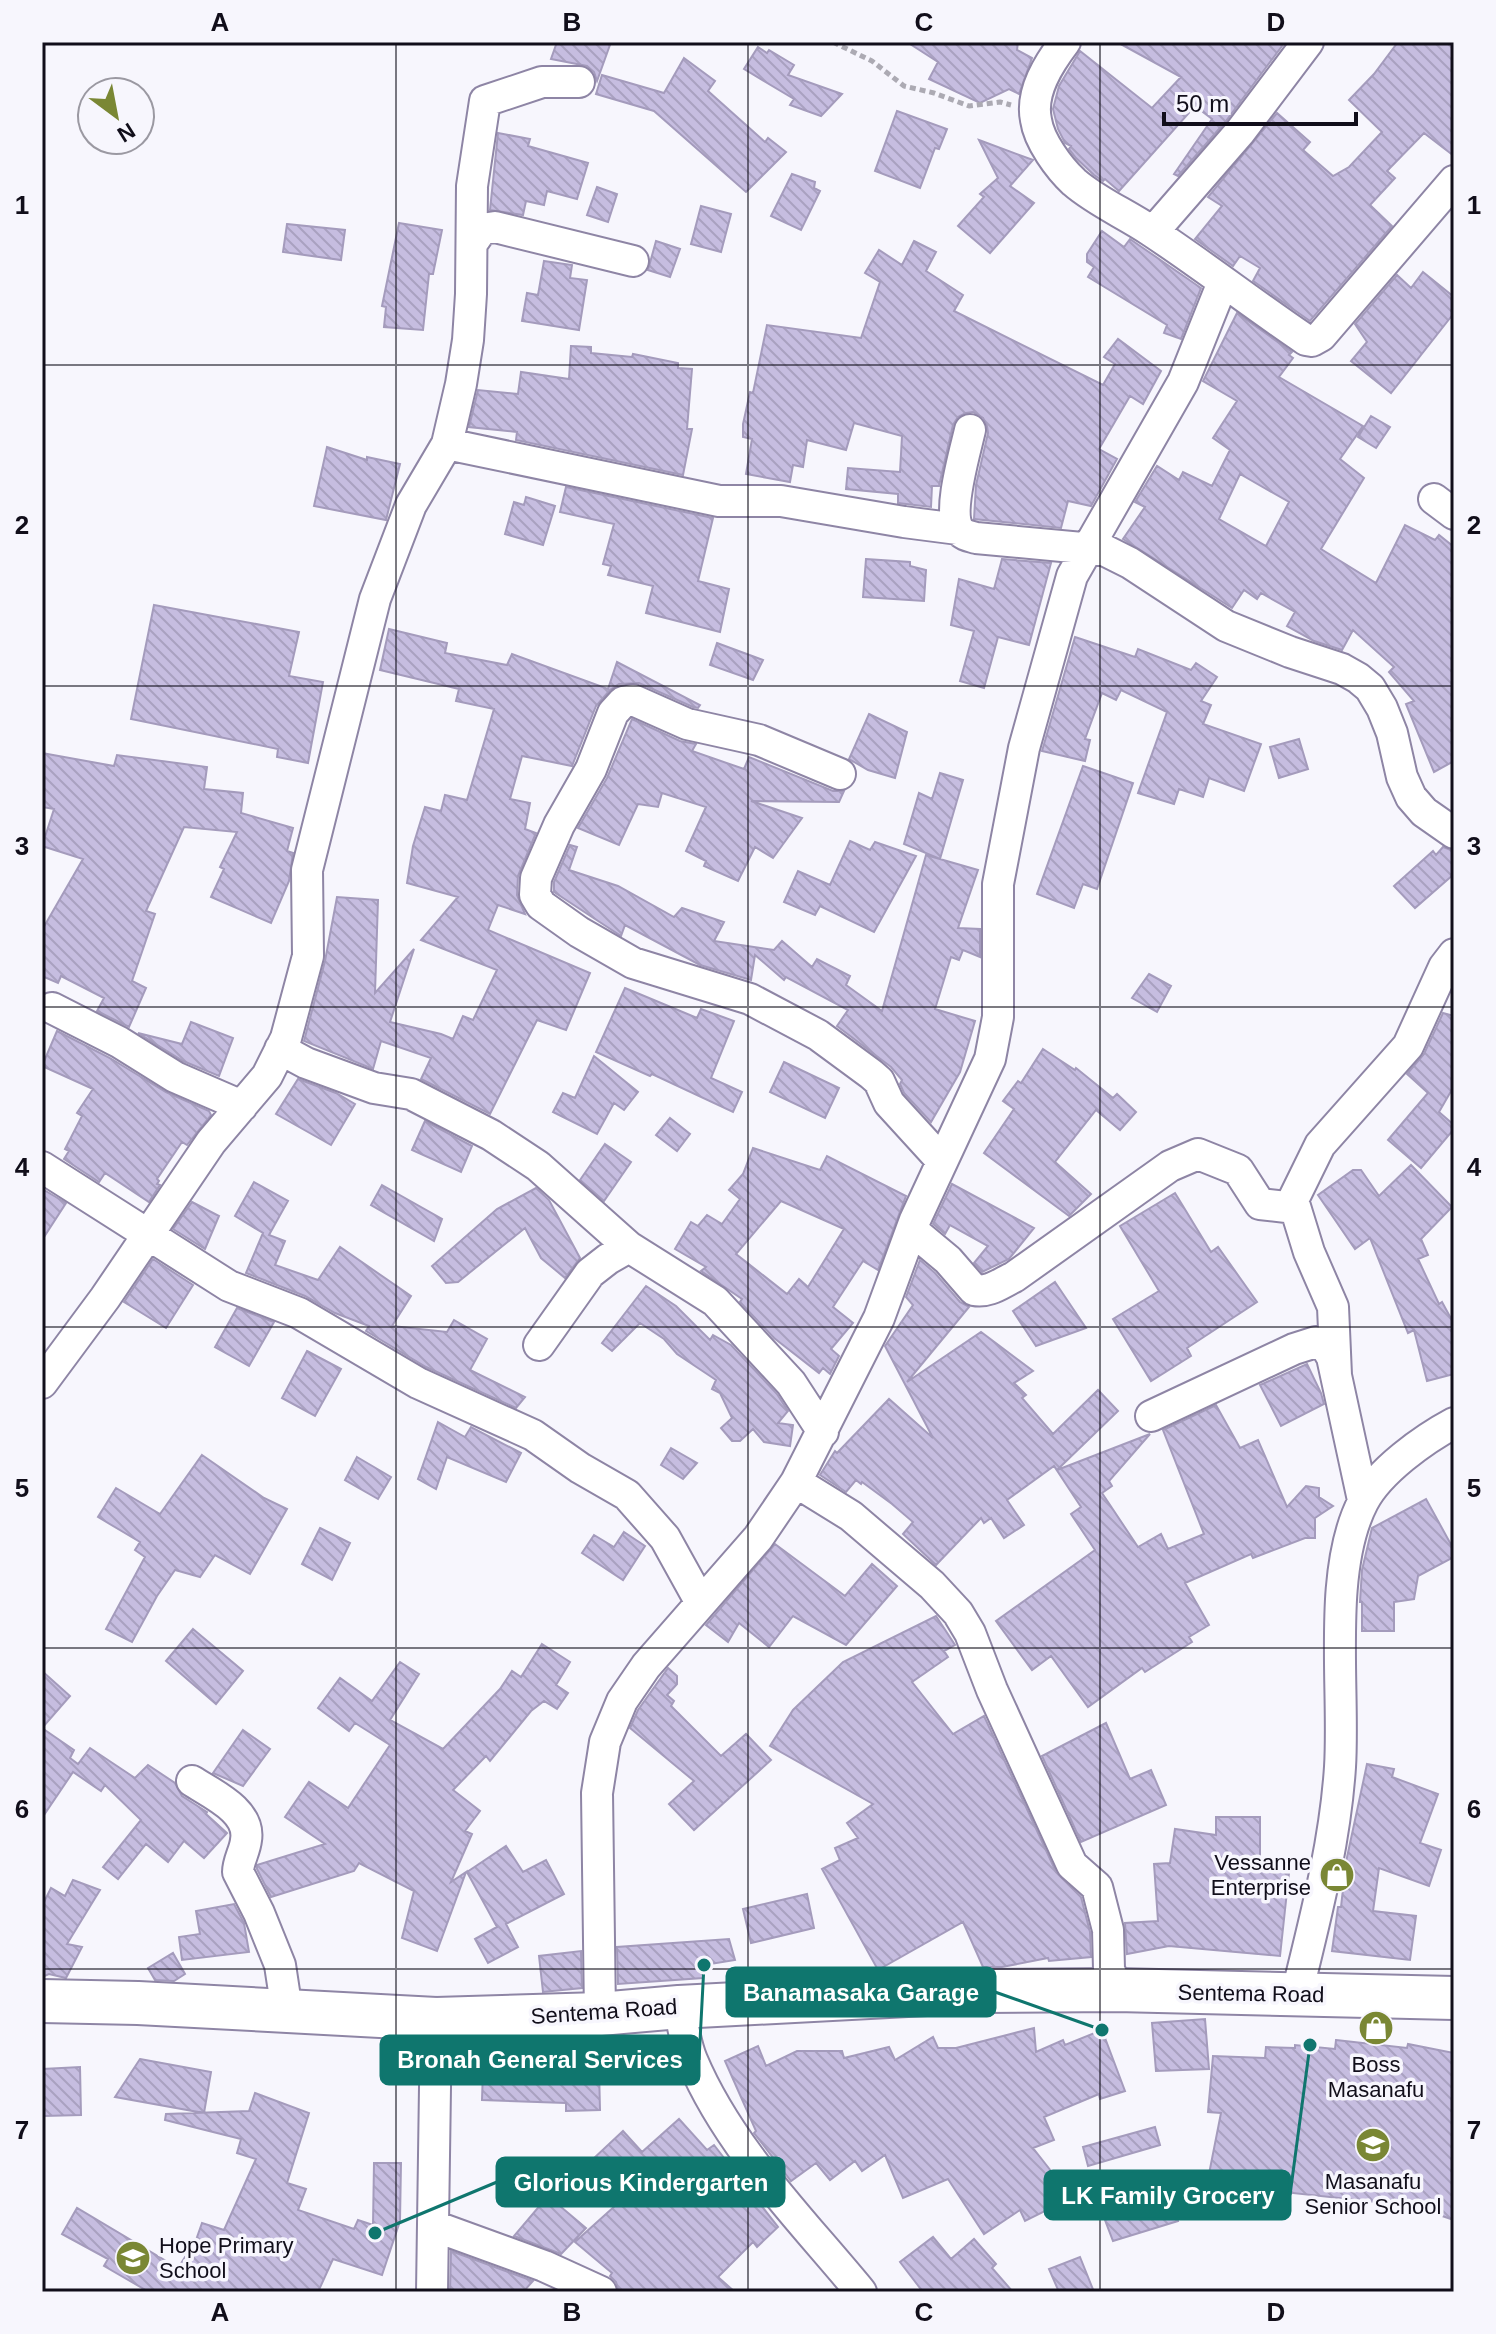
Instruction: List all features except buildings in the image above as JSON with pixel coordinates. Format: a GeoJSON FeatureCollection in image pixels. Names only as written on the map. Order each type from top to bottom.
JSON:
{"type":"FeatureCollection","features":[{"type":"Feature","properties":{"kind":"main road","name":"Sentema Road"},"geometry":{"type":"LineString","coordinates":[[42,2001],[436,2019],[600,2014],[983,1991],[1117,1990],[1454,1998]]}},
{"type":"Feature","properties":{"kind":"street"},"geometry":{"type":"LineString","coordinates":[[1065,42],[1051,59],[1035,101],[1035,112],[1042,135],[1071,179],[1091,195],[1153,232],[1306,340],[1316,340],[1331,326],[1454,181]]}},
{"type":"Feature","properties":{"kind":"street"},"geometry":{"type":"LineString","coordinates":[[1153,232],[1240,132],[1308,42]]}},
{"type":"Feature","properties":{"kind":"street"},"geometry":{"type":"LineString","coordinates":[[42,1383],[211,1142],[267,1076],[280,1049],[308,956],[307,870],[375,599],[411,505],[447,444],[468,340],[473,242],[472,186],[485,101],[542,82],[579,82]]}},
{"type":"Feature","properties":{"kind":"street"},"geometry":{"type":"LineString","coordinates":[[473,242],[482,229],[495,227],[633,261]]}},
{"type":"Feature","properties":{"kind":"street"},"geometry":{"type":"LineString","coordinates":[[600,2014],[597,1793],[605,1742],[622,1701],[646,1666],[758,1538],[796,1482],[879,1318],[941,1160],[990,1059],[998,1017],[998,884],[1024,748],[1072,576],[1183,382],[1223,282]]}},
{"type":"Feature","properties":{"kind":"street"},"geometry":{"type":"LineString","coordinates":[[958,529],[954,512],[970,430]]}},
{"type":"Feature","properties":{"kind":"street"},"geometry":{"type":"LineString","coordinates":[[447,444],[719,501],[781,501],[958,529],[976,538],[1104,550],[1130,563],[1226,626],[1342,669],[1358,678],[1370,688],[1382,708],[1411,797],[1424,812],[1454,833]]}},
{"type":"Feature","properties":{"kind":"street"},"geometry":{"type":"LineString","coordinates":[[840,774],[759,740],[687,724],[633,700],[623,702],[613,713],[591,769],[559,825],[536,878],[535,895],[541,905],[615,954],[662,973],[750,999],[818,1035],[879,1081],[889,1103],[941,1160]]}},
{"type":"Feature","properties":{"kind":"street"},"geometry":{"type":"LineString","coordinates":[[1336,1375],[1333,1307],[1309,1252],[1293,1200],[1320,1145],[1408,1046],[1444,967],[1454,954]]}},
{"type":"Feature","properties":{"kind":"street"},"geometry":{"type":"LineString","coordinates":[[52,1008],[119,1042],[175,1077],[242,1106]]}},
{"type":"Feature","properties":{"kind":"street"},"geometry":{"type":"LineString","coordinates":[[280,1049],[306,1063],[374,1088],[411,1094],[491,1135],[538,1166],[629,1247],[715,1301],[791,1383],[823,1432]]}},
{"type":"Feature","properties":{"kind":"street"},"geometry":{"type":"LineString","coordinates":[[912,1230],[948,1260],[979,1292],[1014,1277],[1170,1166],[1198,1154],[1238,1170],[1260,1204],[1295,1208]]}},
{"type":"Feature","properties":{"kind":"street"},"geometry":{"type":"LineString","coordinates":[[42,1167],[229,1286],[299,1313],[418,1383],[533,1435],[580,1468],[627,1495],[665,1538],[701,1603]]}},
{"type":"Feature","properties":{"kind":"street"},"geometry":{"type":"LineString","coordinates":[[539,1345],[590,1273],[629,1247]]}},
{"type":"Feature","properties":{"kind":"street"},"geometry":{"type":"LineString","coordinates":[[1151,1416],[1307,1343],[1316,1342],[1326,1347],[1332,1357],[1363,1500]]}},
{"type":"Feature","properties":{"kind":"street"},"geometry":{"type":"LineString","coordinates":[[1297,1993],[1326,1869],[1340,1767],[1342,1594],[1346,1549],[1363,1500],[1394,1464],[1454,1423]]}},
{"type":"Feature","properties":{"kind":"street"},"geometry":{"type":"LineString","coordinates":[[796,1482],[851,1516],[932,1585],[958,1613],[970,1633],[1004,1719],[1072,1865],[1097,1887],[1108,1930],[1109,1969],[1117,1990]]}},
{"type":"Feature","properties":{"kind":"street"},"geometry":{"type":"LineString","coordinates":[[192,1781],[235,1810],[243,1820],[247,1839],[238,1872],[280,1965],[287,2011]]}},
{"type":"Feature","properties":{"kind":"street"},"geometry":{"type":"LineString","coordinates":[[679,2007],[690,2057],[712,2102],[740,2145],[861,2292]]}},
{"type":"Feature","properties":{"kind":"street"},"geometry":{"type":"LineString","coordinates":[[432,2292],[436,2019]]}},
{"type":"Feature","properties":{"kind":"street"},"geometry":{"type":"LineString","coordinates":[[434,2226],[544,2266],[601,2292]]}},
{"type":"Feature","properties":{"kind":"path"},"geometry":{"type":"LineString","coordinates":[[833,42],[872,61],[904,86],[969,106],[1000,102],[1035,112]]}},
{"type":"Feature","properties":{"kind":"place","name":"Vessanne Enterprise"},"geometry":{"type":"Point","coordinates":[1337,1875]}},
{"type":"Feature","properties":{"kind":"place","name":"Bronah General Services"},"geometry":{"type":"Point","coordinates":[704,1965]}},
{"type":"Feature","properties":{"kind":"place","name":"Boss Masanafu"},"geometry":{"type":"Point","coordinates":[1376,2028]}},
{"type":"Feature","properties":{"kind":"place","name":"Banamasaka Garage"},"geometry":{"type":"Point","coordinates":[1102,2030]}},
{"type":"Feature","properties":{"kind":"place","name":"LK Family Grocery"},"geometry":{"type":"Point","coordinates":[1310,2045]}},
{"type":"Feature","properties":{"kind":"place","name":"Masanafu Senior School"},"geometry":{"type":"Point","coordinates":[1373,2145]}},
{"type":"Feature","properties":{"kind":"place","name":"Glorious Kindergarten"},"geometry":{"type":"Point","coordinates":[375,2233]}},
{"type":"Feature","properties":{"kind":"place","name":"Hope Primary School"},"geometry":{"type":"Point","coordinates":[133,2258]}}]}
